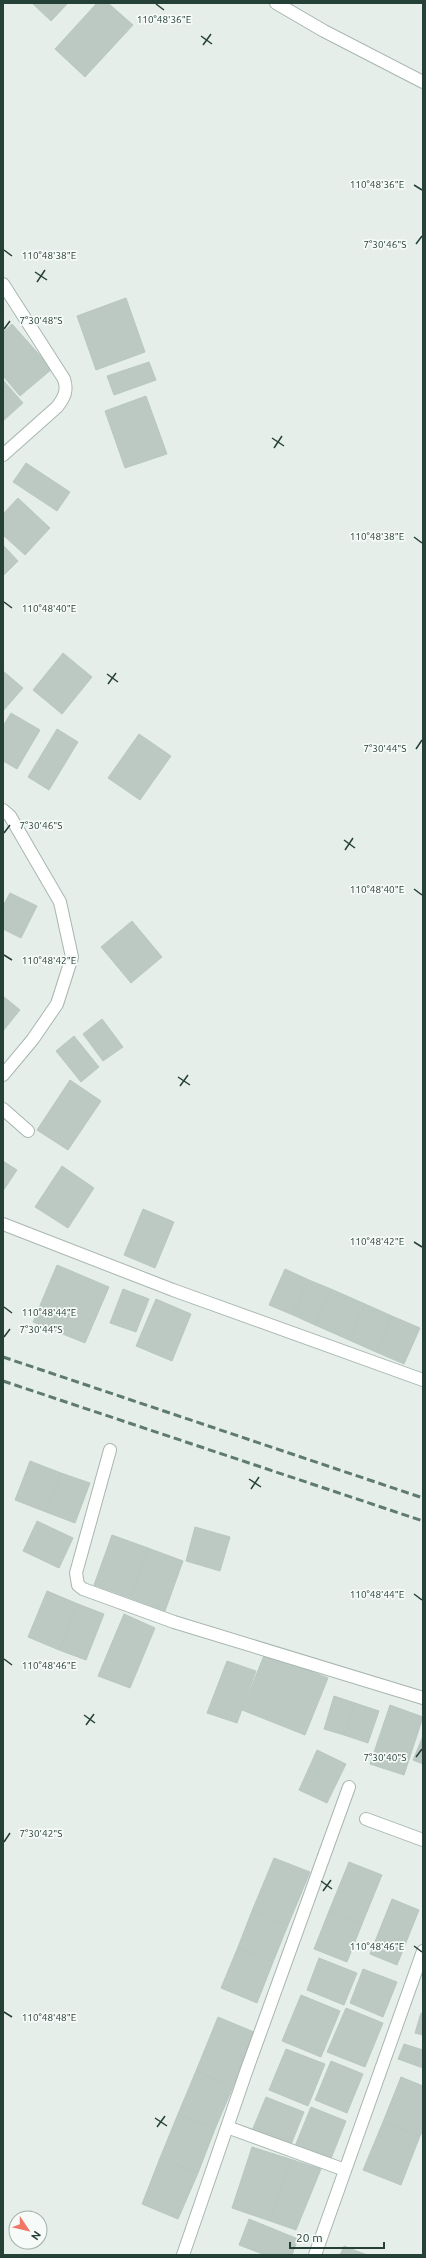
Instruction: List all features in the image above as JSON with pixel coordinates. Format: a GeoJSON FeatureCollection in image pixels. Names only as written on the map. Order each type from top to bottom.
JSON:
{"type":"FeatureCollection","features":[{"type":"Feature","properties":{"kind":"street"},"geometry":{"type":"LineString","coordinates":[[276,3],[324,31],[423,82]]}},
{"type":"Feature","properties":{"kind":"street"},"geometry":{"type":"LineString","coordinates":[[3,284],[64,379],[66,391],[64,399],[57,408],[3,455]]}},
{"type":"Feature","properties":{"kind":"street"},"geometry":{"type":"LineString","coordinates":[[3,810],[10,816],[60,902],[72,957],[57,1004],[33,1039],[3,1075]]}},
{"type":"Feature","properties":{"kind":"street"},"geometry":{"type":"LineString","coordinates":[[3,1109],[28,1131]]}},
{"type":"Feature","properties":{"kind":"street"},"geometry":{"type":"LineString","coordinates":[[3,1224],[173,1290],[423,1380]]}},
{"type":"Feature","properties":{"kind":"street"},"geometry":{"type":"LineString","coordinates":[[110,1450],[76,1573],[78,1585],[83,1589],[174,1622],[423,1698]]}},
{"type":"Feature","properties":{"kind":"street"},"geometry":{"type":"LineString","coordinates":[[183,2255],[227,2127],[350,1787]]}},
{"type":"Feature","properties":{"kind":"street"},"geometry":{"type":"LineString","coordinates":[[366,1819],[423,1840]]}},
{"type":"Feature","properties":{"kind":"street"},"geometry":{"type":"LineString","coordinates":[[315,2255],[423,1951]]}},
{"type":"Feature","properties":{"kind":"street"},"geometry":{"type":"LineString","coordinates":[[227,2127],[345,2170]]}},
{"type":"Feature","properties":{"kind":"building"},"geometry":{"type":"Polygon","coordinates":[[[32,3],[68,3],[51,21],[32,3]]]}},
{"type":"Feature","properties":{"kind":"building"},"geometry":{"type":"Polygon","coordinates":[[[97,3],[108,3],[133,25],[85,77],[55,49],[97,3]]]}},
{"type":"Feature","properties":{"kind":"building"},"geometry":{"type":"Polygon","coordinates":[[[126,298],[145,352],[96,370],[77,316],[126,298]]]}},
{"type":"Feature","properties":{"kind":"building"},"geometry":{"type":"Polygon","coordinates":[[[12,324],[52,369],[20,396],[3,376],[3,332],[12,324]]]}},
{"type":"Feature","properties":{"kind":"building"},"geometry":{"type":"Polygon","coordinates":[[[149,362],[156,380],[114,395],[107,376],[149,362]]]}},
{"type":"Feature","properties":{"kind":"building"},"geometry":{"type":"Polygon","coordinates":[[[3,380],[23,403],[3,421],[3,380]]]}},
{"type":"Feature","properties":{"kind":"building"},"geometry":{"type":"Polygon","coordinates":[[[146,396],[167,454],[125,468],[105,411],[146,396]]]}},
{"type":"Feature","properties":{"kind":"building"},"geometry":{"type":"Polygon","coordinates":[[[26,463],[70,492],[57,511],[13,482],[26,463]]]}},
{"type":"Feature","properties":{"kind":"building"},"geometry":{"type":"Polygon","coordinates":[[[18,498],[50,528],[25,555],[3,535],[3,514],[18,498]]]}},
{"type":"Feature","properties":{"kind":"building"},"geometry":{"type":"Polygon","coordinates":[[[3,545],[18,561],[3,576],[3,545]]]}},
{"type":"Feature","properties":{"kind":"building"},"geometry":{"type":"Polygon","coordinates":[[[63,653],[92,677],[62,714],[33,690],[63,653]]]}},
{"type":"Feature","properties":{"kind":"building"},"geometry":{"type":"Polygon","coordinates":[[[3,671],[23,688],[3,711],[3,671]]]}},
{"type":"Feature","properties":{"kind":"building"},"geometry":{"type":"Polygon","coordinates":[[[11,713],[40,730],[17,769],[3,761],[3,726],[11,713]]]}},
{"type":"Feature","properties":{"kind":"building"},"geometry":{"type":"Polygon","coordinates":[[[57,729],[78,742],[49,790],[28,777],[57,729]]]}},
{"type":"Feature","properties":{"kind":"building"},"geometry":{"type":"Polygon","coordinates":[[[139,734],[171,756],[140,800],[108,778],[139,734]]]}},
{"type":"Feature","properties":{"kind":"building"},"geometry":{"type":"Polygon","coordinates":[[[10,893],[37,906],[21,938],[3,929],[3,906],[10,893]]]}},
{"type":"Feature","properties":{"kind":"building"},"geometry":{"type":"Polygon","coordinates":[[[132,921],[162,957],[131,983],[101,947],[132,921]]]}},
{"type":"Feature","properties":{"kind":"building"},"geometry":{"type":"Polygon","coordinates":[[[3,996],[20,1010],[3,1031],[3,996]]]}},
{"type":"Feature","properties":{"kind":"building"},"geometry":{"type":"Polygon","coordinates":[[[102,1019],[123,1047],[103,1061],[83,1034],[102,1019]]]}},
{"type":"Feature","properties":{"kind":"building"},"geometry":{"type":"Polygon","coordinates":[[[74,1036],[99,1067],[81,1082],[56,1051],[74,1036]]]}},
{"type":"Feature","properties":{"kind":"building"},"geometry":{"type":"Polygon","coordinates":[[[70,1080],[101,1101],[68,1150],[37,1130],[70,1080]]]}},
{"type":"Feature","properties":{"kind":"building"},"geometry":{"type":"Polygon","coordinates":[[[3,1161],[17,1170],[3,1191],[3,1161]]]}},
{"type":"Feature","properties":{"kind":"building"},"geometry":{"type":"Polygon","coordinates":[[[62,1166],[94,1188],[68,1228],[35,1207],[62,1166]]]}},
{"type":"Feature","properties":{"kind":"building"},"geometry":{"type":"Polygon","coordinates":[[[143,1209],[174,1222],[155,1268],[124,1255],[143,1209]]]}},
{"type":"Feature","properties":{"kind":"building"},"geometry":{"type":"Polygon","coordinates":[[[57,1265],[109,1287],[85,1343],[33,1322],[57,1265]]]}},
{"type":"Feature","properties":{"kind":"building"},"geometry":{"type":"Polygon","coordinates":[[[285,1269],[309,1280],[293,1315],[269,1305],[285,1269]]]}},
{"type":"Feature","properties":{"kind":"building"},"geometry":{"type":"Polygon","coordinates":[[[309,1280],[331,1289],[315,1325],[293,1315],[309,1280]]]}},
{"type":"Feature","properties":{"kind":"building"},"geometry":{"type":"Polygon","coordinates":[[[123,1289],[149,1299],[136,1332],[110,1323],[123,1289]]]}},
{"type":"Feature","properties":{"kind":"building"},"geometry":{"type":"Polygon","coordinates":[[[331,1289],[365,1304],[349,1340],[315,1325],[331,1289]]]}},
{"type":"Feature","properties":{"kind":"building"},"geometry":{"type":"Polygon","coordinates":[[[156,1299],[191,1314],[172,1361],[136,1346],[156,1299]]]}},
{"type":"Feature","properties":{"kind":"building"},"geometry":{"type":"Polygon","coordinates":[[[365,1304],[392,1316],[376,1352],[349,1340],[365,1304]]]}},
{"type":"Feature","properties":{"kind":"building"},"geometry":{"type":"Polygon","coordinates":[[[392,1316],[420,1328],[404,1364],[376,1352],[392,1316]]]}},
{"type":"Feature","properties":{"kind":"building"},"geometry":{"type":"Polygon","coordinates":[[[30,1461],[61,1473],[46,1512],[15,1500],[30,1461]]]}},
{"type":"Feature","properties":{"kind":"building"},"geometry":{"type":"Polygon","coordinates":[[[61,1473],[90,1483],[75,1523],[46,1512],[61,1473]]]}},
{"type":"Feature","properties":{"kind":"building"},"geometry":{"type":"Polygon","coordinates":[[[37,1521],[73,1538],[59,1568],[23,1551],[37,1521]]]}},
{"type":"Feature","properties":{"kind":"building"},"geometry":{"type":"Polygon","coordinates":[[[195,1527],[230,1537],[220,1571],[186,1561],[195,1527]]]}},
{"type":"Feature","properties":{"kind":"building"},"geometry":{"type":"Polygon","coordinates":[[[112,1535],[148,1548],[130,1598],[94,1585],[112,1535]]]}},
{"type":"Feature","properties":{"kind":"building"},"geometry":{"type":"Polygon","coordinates":[[[148,1548],[183,1561],[165,1611],[130,1598],[148,1548]]]}},
{"type":"Feature","properties":{"kind":"building"},"geometry":{"type":"Polygon","coordinates":[[[47,1591],[78,1604],[59,1650],[28,1637],[47,1591]]]}},
{"type":"Feature","properties":{"kind":"building"},"geometry":{"type":"Polygon","coordinates":[[[78,1604],[104,1614],[86,1660],[59,1650],[78,1604]]]}},
{"type":"Feature","properties":{"kind":"building"},"geometry":{"type":"Polygon","coordinates":[[[124,1614],[155,1628],[130,1688],[98,1676],[124,1614]]]}},
{"type":"Feature","properties":{"kind":"building"},"geometry":{"type":"Polygon","coordinates":[[[265,1653],[328,1678],[305,1735],[242,1710],[265,1653]]]}},
{"type":"Feature","properties":{"kind":"building"},"geometry":{"type":"Polygon","coordinates":[[[227,1661],[256,1671],[237,1723],[207,1713],[227,1661]]]}},
{"type":"Feature","properties":{"kind":"building"},"geometry":{"type":"Polygon","coordinates":[[[334,1696],[355,1703],[344,1735],[324,1729],[334,1696]]]}},
{"type":"Feature","properties":{"kind":"building"},"geometry":{"type":"Polygon","coordinates":[[[355,1703],[379,1711],[368,1743],[344,1735],[355,1703]]]}},
{"type":"Feature","properties":{"kind":"building"},"geometry":{"type":"Polygon","coordinates":[[[390,1705],[423,1717],[404,1775],[370,1764],[390,1705]]]}},
{"type":"Feature","properties":{"kind":"building"},"geometry":{"type":"Polygon","coordinates":[[[423,1736],[423,1764],[413,1760],[423,1736]]]}},
{"type":"Feature","properties":{"kind":"building"},"geometry":{"type":"Polygon","coordinates":[[[317,1750],[346,1764],[327,1803],[299,1790],[317,1750]]]}},
{"type":"Feature","properties":{"kind":"building"},"geometry":{"type":"Polygon","coordinates":[[[274,1858],[310,1872],[288,1925],[252,1911],[274,1858]]]}},
{"type":"Feature","properties":{"kind":"building"},"geometry":{"type":"Polygon","coordinates":[[[349,1862],[382,1875],[362,1924],[329,1911],[349,1862]]]}},
{"type":"Feature","properties":{"kind":"building"},"geometry":{"type":"Polygon","coordinates":[[[392,1899],[419,1910],[397,1965],[370,1954],[392,1899]]]}},
{"type":"Feature","properties":{"kind":"building"},"geometry":{"type":"Polygon","coordinates":[[[252,1911],[288,1925],[273,1962],[238,1947],[252,1911]]]}},
{"type":"Feature","properties":{"kind":"building"},"geometry":{"type":"Polygon","coordinates":[[[329,1911],[362,1924],[347,1962],[314,1949],[329,1911]]]}},
{"type":"Feature","properties":{"kind":"building"},"geometry":{"type":"Polygon","coordinates":[[[238,1947],[273,1962],[257,2003],[221,1988],[238,1947]]]}},
{"type":"Feature","properties":{"kind":"building"},"geometry":{"type":"Polygon","coordinates":[[[319,1958],[357,1973],[344,2005],[307,1990],[319,1958]]]}},
{"type":"Feature","properties":{"kind":"building"},"geometry":{"type":"Polygon","coordinates":[[[363,1969],[397,1982],[383,2017],[350,2003],[363,1969]]]}},
{"type":"Feature","properties":{"kind":"building"},"geometry":{"type":"Polygon","coordinates":[[[301,1995],[340,2011],[321,2057],[282,2041],[301,1995]]]}},
{"type":"Feature","properties":{"kind":"building"},"geometry":{"type":"Polygon","coordinates":[[[346,2008],[383,2023],[365,2067],[327,2052],[346,2008]]]}},
{"type":"Feature","properties":{"kind":"building"},"geometry":{"type":"Polygon","coordinates":[[[421,2013],[423,2014],[423,2035],[415,2033],[421,2013]]]}},
{"type":"Feature","properties":{"kind":"building"},"geometry":{"type":"Polygon","coordinates":[[[218,2017],[254,2032],[233,2087],[196,2071],[218,2017]]]}},
{"type":"Feature","properties":{"kind":"building"},"geometry":{"type":"Polygon","coordinates":[[[404,2044],[423,2050],[423,2068],[398,2059],[404,2044]]]}},
{"type":"Feature","properties":{"kind":"building"},"geometry":{"type":"Polygon","coordinates":[[[286,2049],[325,2064],[308,2106],[269,2090],[286,2049]]]}},
{"type":"Feature","properties":{"kind":"building"},"geometry":{"type":"Polygon","coordinates":[[[331,2061],[363,2074],[347,2113],[315,2100],[331,2061]]]}},
{"type":"Feature","properties":{"kind":"building"},"geometry":{"type":"Polygon","coordinates":[[[196,2071],[233,2087],[215,2129],[178,2114],[196,2071]]]}},
{"type":"Feature","properties":{"kind":"building"},"geometry":{"type":"Polygon","coordinates":[[[401,2077],[423,2086],[423,2130],[420,2136],[383,2122],[401,2077]]]}},
{"type":"Feature","properties":{"kind":"building"},"geometry":{"type":"Polygon","coordinates":[[[266,2097],[304,2112],[288,2152],[249,2138],[266,2097]]]}},
{"type":"Feature","properties":{"kind":"building"},"geometry":{"type":"Polygon","coordinates":[[[311,2107],[346,2121],[328,2166],[293,2151],[311,2107]]]}},
{"type":"Feature","properties":{"kind":"building"},"geometry":{"type":"Polygon","coordinates":[[[178,2114],[215,2129],[198,2173],[160,2158],[178,2114]]]}},
{"type":"Feature","properties":{"kind":"building"},"geometry":{"type":"Polygon","coordinates":[[[383,2122],[420,2136],[401,2185],[363,2170],[383,2122]]]}},
{"type":"Feature","properties":{"kind":"building"},"geometry":{"type":"Polygon","coordinates":[[[252,2147],[290,2159],[270,2221],[232,2208],[252,2147]]]}},
{"type":"Feature","properties":{"kind":"building"},"geometry":{"type":"Polygon","coordinates":[[[160,2158],[198,2173],[178,2219],[142,2204],[160,2158]]]}},
{"type":"Feature","properties":{"kind":"building"},"geometry":{"type":"Polygon","coordinates":[[[290,2159],[321,2169],[296,2230],[270,2221],[290,2159]]]}},
{"type":"Feature","properties":{"kind":"building"},"geometry":{"type":"Polygon","coordinates":[[[249,2219],[298,2239],[292,2255],[265,2255],[239,2245],[249,2219]]]}},
{"type":"Feature","properties":{"kind":"building"},"geometry":{"type":"Polygon","coordinates":[[[344,2246],[367,2255],[340,2255],[344,2246]]]}},
{"type":"Feature","properties":{"kind":"railway"},"geometry":{"type":"LineString","coordinates":[[3,1357],[423,1498]]}},
{"type":"Feature","properties":{"kind":"railway"},"geometry":{"type":"LineString","coordinates":[[3,1381],[423,1521]]}}]}
